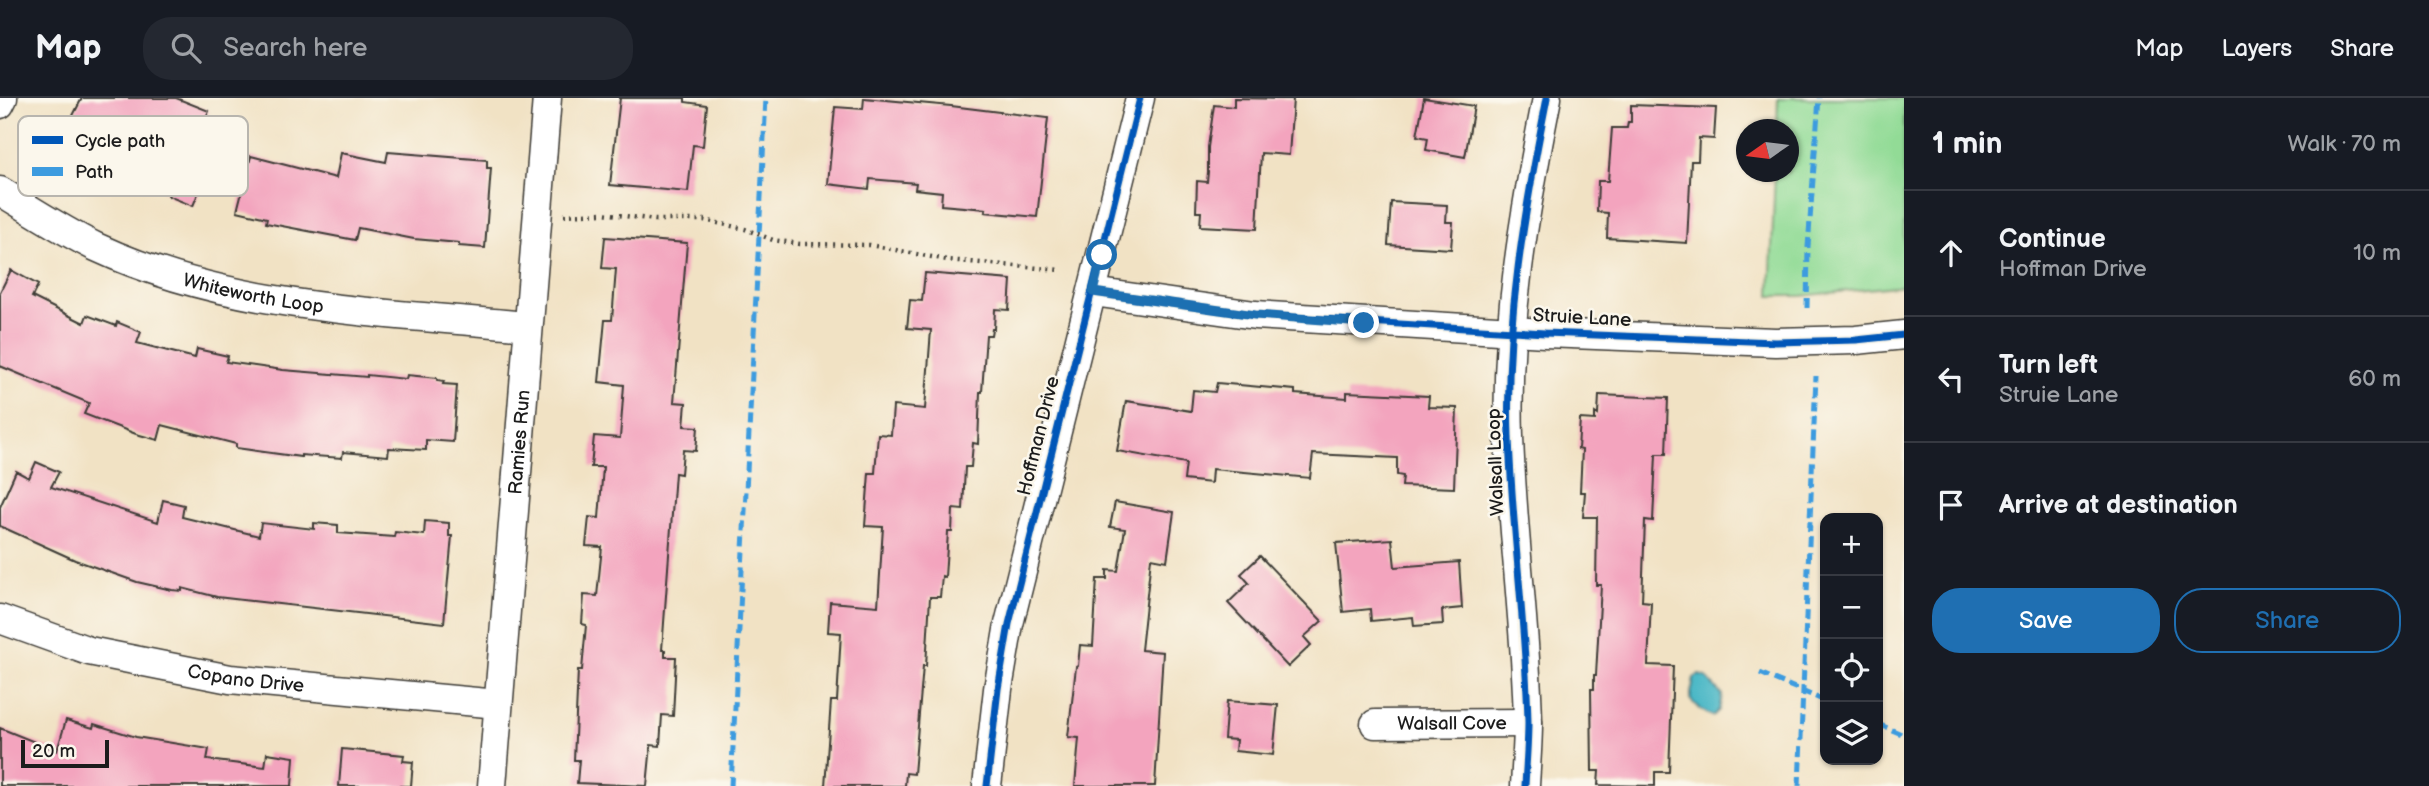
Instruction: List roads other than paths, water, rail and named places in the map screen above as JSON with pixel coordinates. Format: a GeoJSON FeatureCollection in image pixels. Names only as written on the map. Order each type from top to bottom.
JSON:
{"type":"FeatureCollection","features":[{"type":"Feature","properties":{"kind":"street"},"geometry":{"type":"LineString","coordinates":[[0,104],[3,98]]}},
{"type":"Feature","properties":{"kind":"street","name":"Ramies Run"},"geometry":{"type":"LineString","coordinates":[[492,786],[547,98]]}},
{"type":"Feature","properties":{"kind":"street","name":"Hoffman Drive"},"geometry":{"type":"LineString","coordinates":[[987,786],[998,689],[1009,625],[1140,98]]}},
{"type":"Feature","properties":{"kind":"street","name":"Walsall Loop"},"geometry":{"type":"LineString","coordinates":[[1525,786],[1528,723],[1509,434],[1511,331],[1524,221],[1547,98]]}},
{"type":"Feature","properties":{"kind":"street","name":"Whiteworth Loop"},"geometry":{"type":"LineString","coordinates":[[0,191],[96,247],[158,271],[221,290],[283,303],[528,326]]}},
{"type":"Feature","properties":{"kind":"street","name":"Struie Lane"},"geometry":{"type":"LineString","coordinates":[[1093,292],[1255,315],[1511,331],[1775,342],[1904,335]]}},
{"type":"Feature","properties":{"kind":"street","name":"Copano Drive"},"geometry":{"type":"LineString","coordinates":[[0,620],[89,651],[230,679],[498,704]]}},
{"type":"Feature","properties":{"kind":"street","name":"Walsall Cove"},"geometry":{"type":"LineString","coordinates":[[1376,724],[1528,723]]}},
{"type":"Feature","properties":{"kind":"water"},"geometry":{"type":"Polygon","coordinates":[[[1699,675],[1706,677],[1722,695],[1719,710],[1713,716],[1690,699],[1694,678],[1699,675]]]}}]}
